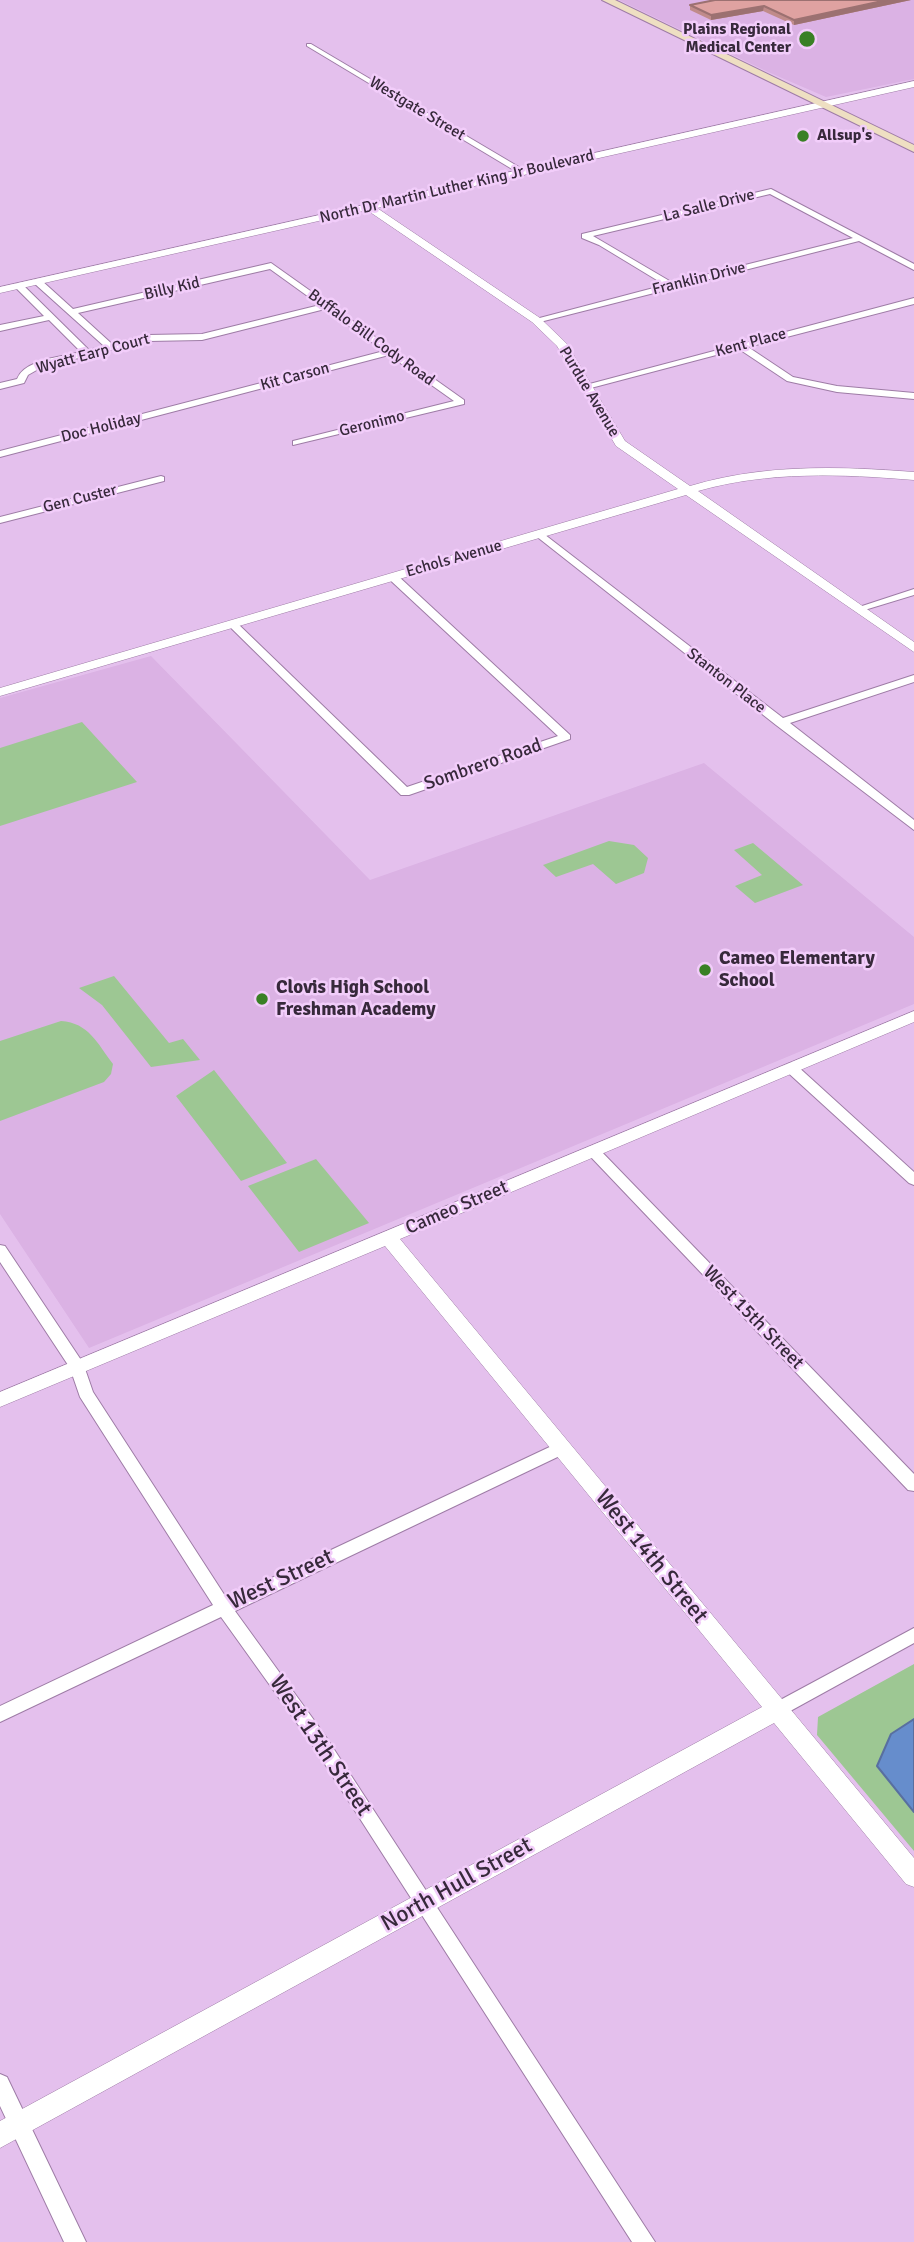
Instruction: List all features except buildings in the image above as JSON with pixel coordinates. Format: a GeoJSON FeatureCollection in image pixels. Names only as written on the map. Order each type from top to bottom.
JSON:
{"type":"FeatureCollection","features":[{"type":"Feature","properties":{"kind":"main road"},"geometry":{"type":"LineString","coordinates":[[607,0],[914,149]]}},
{"type":"Feature","properties":{"kind":"street","name":"Westgate Street"},"geometry":{"type":"LineString","coordinates":[[309,45],[524,173]]}},
{"type":"Feature","properties":{"kind":"street","name":"North Dr Martin Luther King Jr Boulevard"},"geometry":{"type":"LineString","coordinates":[[0,290],[914,83]]}},
{"type":"Feature","properties":{"kind":"street","name":"La Salle Drive"},"geometry":{"type":"LineString","coordinates":[[671,285],[586,236],[771,191],[914,267]]}},
{"type":"Feature","properties":{"kind":"street","name":"Purdue Avenue"},"geometry":{"type":"LineString","coordinates":[[369,207],[536,320],[561,344],[620,443],[685,491],[914,648]]}},
{"type":"Feature","properties":{"kind":"street","name":"Franklin Drive"},"geometry":{"type":"LineString","coordinates":[[536,320],[862,238]]}},
{"type":"Feature","properties":{"kind":"street","name":"Buffalo Bill Cody Road"},"geometry":{"type":"LineString","coordinates":[[271,266],[461,402],[448,405]]}},
{"type":"Feature","properties":{"kind":"street","name":"Billy Kid"},"geometry":{"type":"LineString","coordinates":[[73,312],[271,266]]}},
{"type":"Feature","properties":{"kind":"street"},"geometry":{"type":"LineString","coordinates":[[38,282],[110,347]]}},
{"type":"Feature","properties":{"kind":"street"},"geometry":{"type":"LineString","coordinates":[[19,286],[87,353]]}},
{"type":"Feature","properties":{"kind":"street","name":"Kent Place"},"geometry":{"type":"LineString","coordinates":[[587,386],[914,301]]}},
{"type":"Feature","properties":{"kind":"street","name":"Wyatt Earp Court"},"geometry":{"type":"LineString","coordinates":[[0,386],[21,381],[24,373],[39,365],[110,347],[148,338],[202,337],[325,306]]}},
{"type":"Feature","properties":{"kind":"street"},"geometry":{"type":"LineString","coordinates":[[0,328],[52,317]]}},
{"type":"Feature","properties":{"kind":"street"},"geometry":{"type":"LineString","coordinates":[[740,346],[790,380],[837,389],[914,396]]}},
{"type":"Feature","properties":{"kind":"street","name":"Kit Carson"},"geometry":{"type":"LineString","coordinates":[[201,401],[390,352]]}},
{"type":"Feature","properties":{"kind":"street","name":"Doc Holiday"},"geometry":{"type":"LineString","coordinates":[[0,453],[201,401]]}},
{"type":"Feature","properties":{"kind":"street","name":"Geronimo"},"geometry":{"type":"LineString","coordinates":[[296,443],[448,405]]}},
{"type":"Feature","properties":{"kind":"street","name":"Echols Avenue"},"geometry":{"type":"LineString","coordinates":[[0,692],[685,491],[770,472],[840,469],[914,476]]}},
{"type":"Feature","properties":{"kind":"street","name":"Gen Custer"},"geometry":{"type":"LineString","coordinates":[[0,520],[161,479]]}},
{"type":"Feature","properties":{"kind":"street","name":"Stanton Place"},"geometry":{"type":"LineString","coordinates":[[540,534],[914,826]]}},
{"type":"Feature","properties":{"kind":"street","name":"Sombrero Road"},"geometry":{"type":"LineString","coordinates":[[232,624],[405,792],[566,737],[393,577]]}},
{"type":"Feature","properties":{"kind":"street"},"geometry":{"type":"LineString","coordinates":[[859,609],[914,592]]}},
{"type":"Feature","properties":{"kind":"street"},"geometry":{"type":"LineString","coordinates":[[780,723],[914,677]]}},
{"type":"Feature","properties":{"kind":"street","name":"Cameo Street"},"geometry":{"type":"LineString","coordinates":[[0,1400],[914,1016]]}},
{"type":"Feature","properties":{"kind":"street"},"geometry":{"type":"LineString","coordinates":[[790,1067],[914,1180]]}},
{"type":"Feature","properties":{"kind":"street","name":"West 15th Street"},"geometry":{"type":"LineString","coordinates":[[593,1151],[914,1485]]}},
{"type":"Feature","properties":{"kind":"street","name":"West 14th Street"},"geometry":{"type":"LineString","coordinates":[[388,1237],[914,1876]]}},
{"type":"Feature","properties":{"kind":"street","name":"West 13th Street"},"geometry":{"type":"LineString","coordinates":[[0,1250],[77,1367],[86,1393],[223,1607],[318,1739],[644,2242]]}},
{"type":"Feature","properties":{"kind":"street","name":"West Street"},"geometry":{"type":"LineString","coordinates":[[0,1714],[562,1448]]}},
{"type":"Feature","properties":{"kind":"street","name":"North Hull Street"},"geometry":{"type":"LineString","coordinates":[[10,2130],[914,1635]]}},
{"type":"Feature","properties":{"kind":"street"},"geometry":{"type":"LineString","coordinates":[[0,2084],[10,2130],[75,2242]]}},
{"type":"Feature","properties":{"kind":"shaded area","name":"Plains Regional Medical Center"},"geometry":{"type":"Polygon","coordinates":[[[619,0],[914,0],[914,79],[826,97],[619,0]]]}},
{"type":"Feature","properties":{"kind":"shaded area","name":"Clovis High School Freshman Academy"},"geometry":{"type":"Polygon","coordinates":[[[151,656],[370,880],[704,763],[914,937],[914,1004],[89,1348],[0,1214],[0,698],[151,656]]]}},
{"type":"Feature","properties":{"kind":"green space"},"geometry":{"type":"Polygon","coordinates":[[[82,722],[137,782],[0,826],[0,748],[82,722]]]}},
{"type":"Feature","properties":{"kind":"green space"},"geometry":{"type":"Polygon","coordinates":[[[609,841],[634,845],[648,858],[644,873],[616,884],[593,864],[556,877],[543,865],[609,841]]]}},
{"type":"Feature","properties":{"kind":"green space"},"geometry":{"type":"Polygon","coordinates":[[[753,843],[803,885],[755,903],[735,886],[762,875],[734,850],[753,843]]]}},
{"type":"Feature","properties":{"kind":"green space"},"geometry":{"type":"Polygon","coordinates":[[[114,976],[169,1043],[183,1039],[200,1060],[151,1067],[102,1005],[79,988],[114,976]]]}},
{"type":"Feature","properties":{"kind":"green space"},"geometry":{"type":"Polygon","coordinates":[[[61,1021],[79,1026],[91,1035],[113,1064],[111,1074],[104,1082],[0,1121],[0,1041],[61,1021]]]}},
{"type":"Feature","properties":{"kind":"green space"},"geometry":{"type":"Polygon","coordinates":[[[214,1070],[287,1163],[241,1181],[176,1096],[214,1070]]]}},
{"type":"Feature","properties":{"kind":"green space"},"geometry":{"type":"Polygon","coordinates":[[[316,1159],[369,1223],[299,1252],[248,1186],[316,1159]]]}},
{"type":"Feature","properties":{"kind":"green space"},"geometry":{"type":"Polygon","coordinates":[[[914,1664],[914,1851],[817,1735],[818,1717],[914,1664]]]}},
{"type":"Feature","properties":{"kind":"water"},"geometry":{"type":"Polygon","coordinates":[[[914,1719],[914,1812],[877,1766],[891,1734],[914,1719]]]}},
{"type":"Feature","properties":{"kind":"place","name":"Plains Regional Medical Center"},"geometry":{"type":"Point","coordinates":[807,39]}},
{"type":"Feature","properties":{"kind":"place","name":"Allsup's"},"geometry":{"type":"Point","coordinates":[803,136]}},
{"type":"Feature","properties":{"kind":"place","name":"Cameo Elementary School"},"geometry":{"type":"Point","coordinates":[705,970]}},
{"type":"Feature","properties":{"kind":"place","name":"Clovis High School Freshman Academy"},"geometry":{"type":"Point","coordinates":[262,999]}}]}
